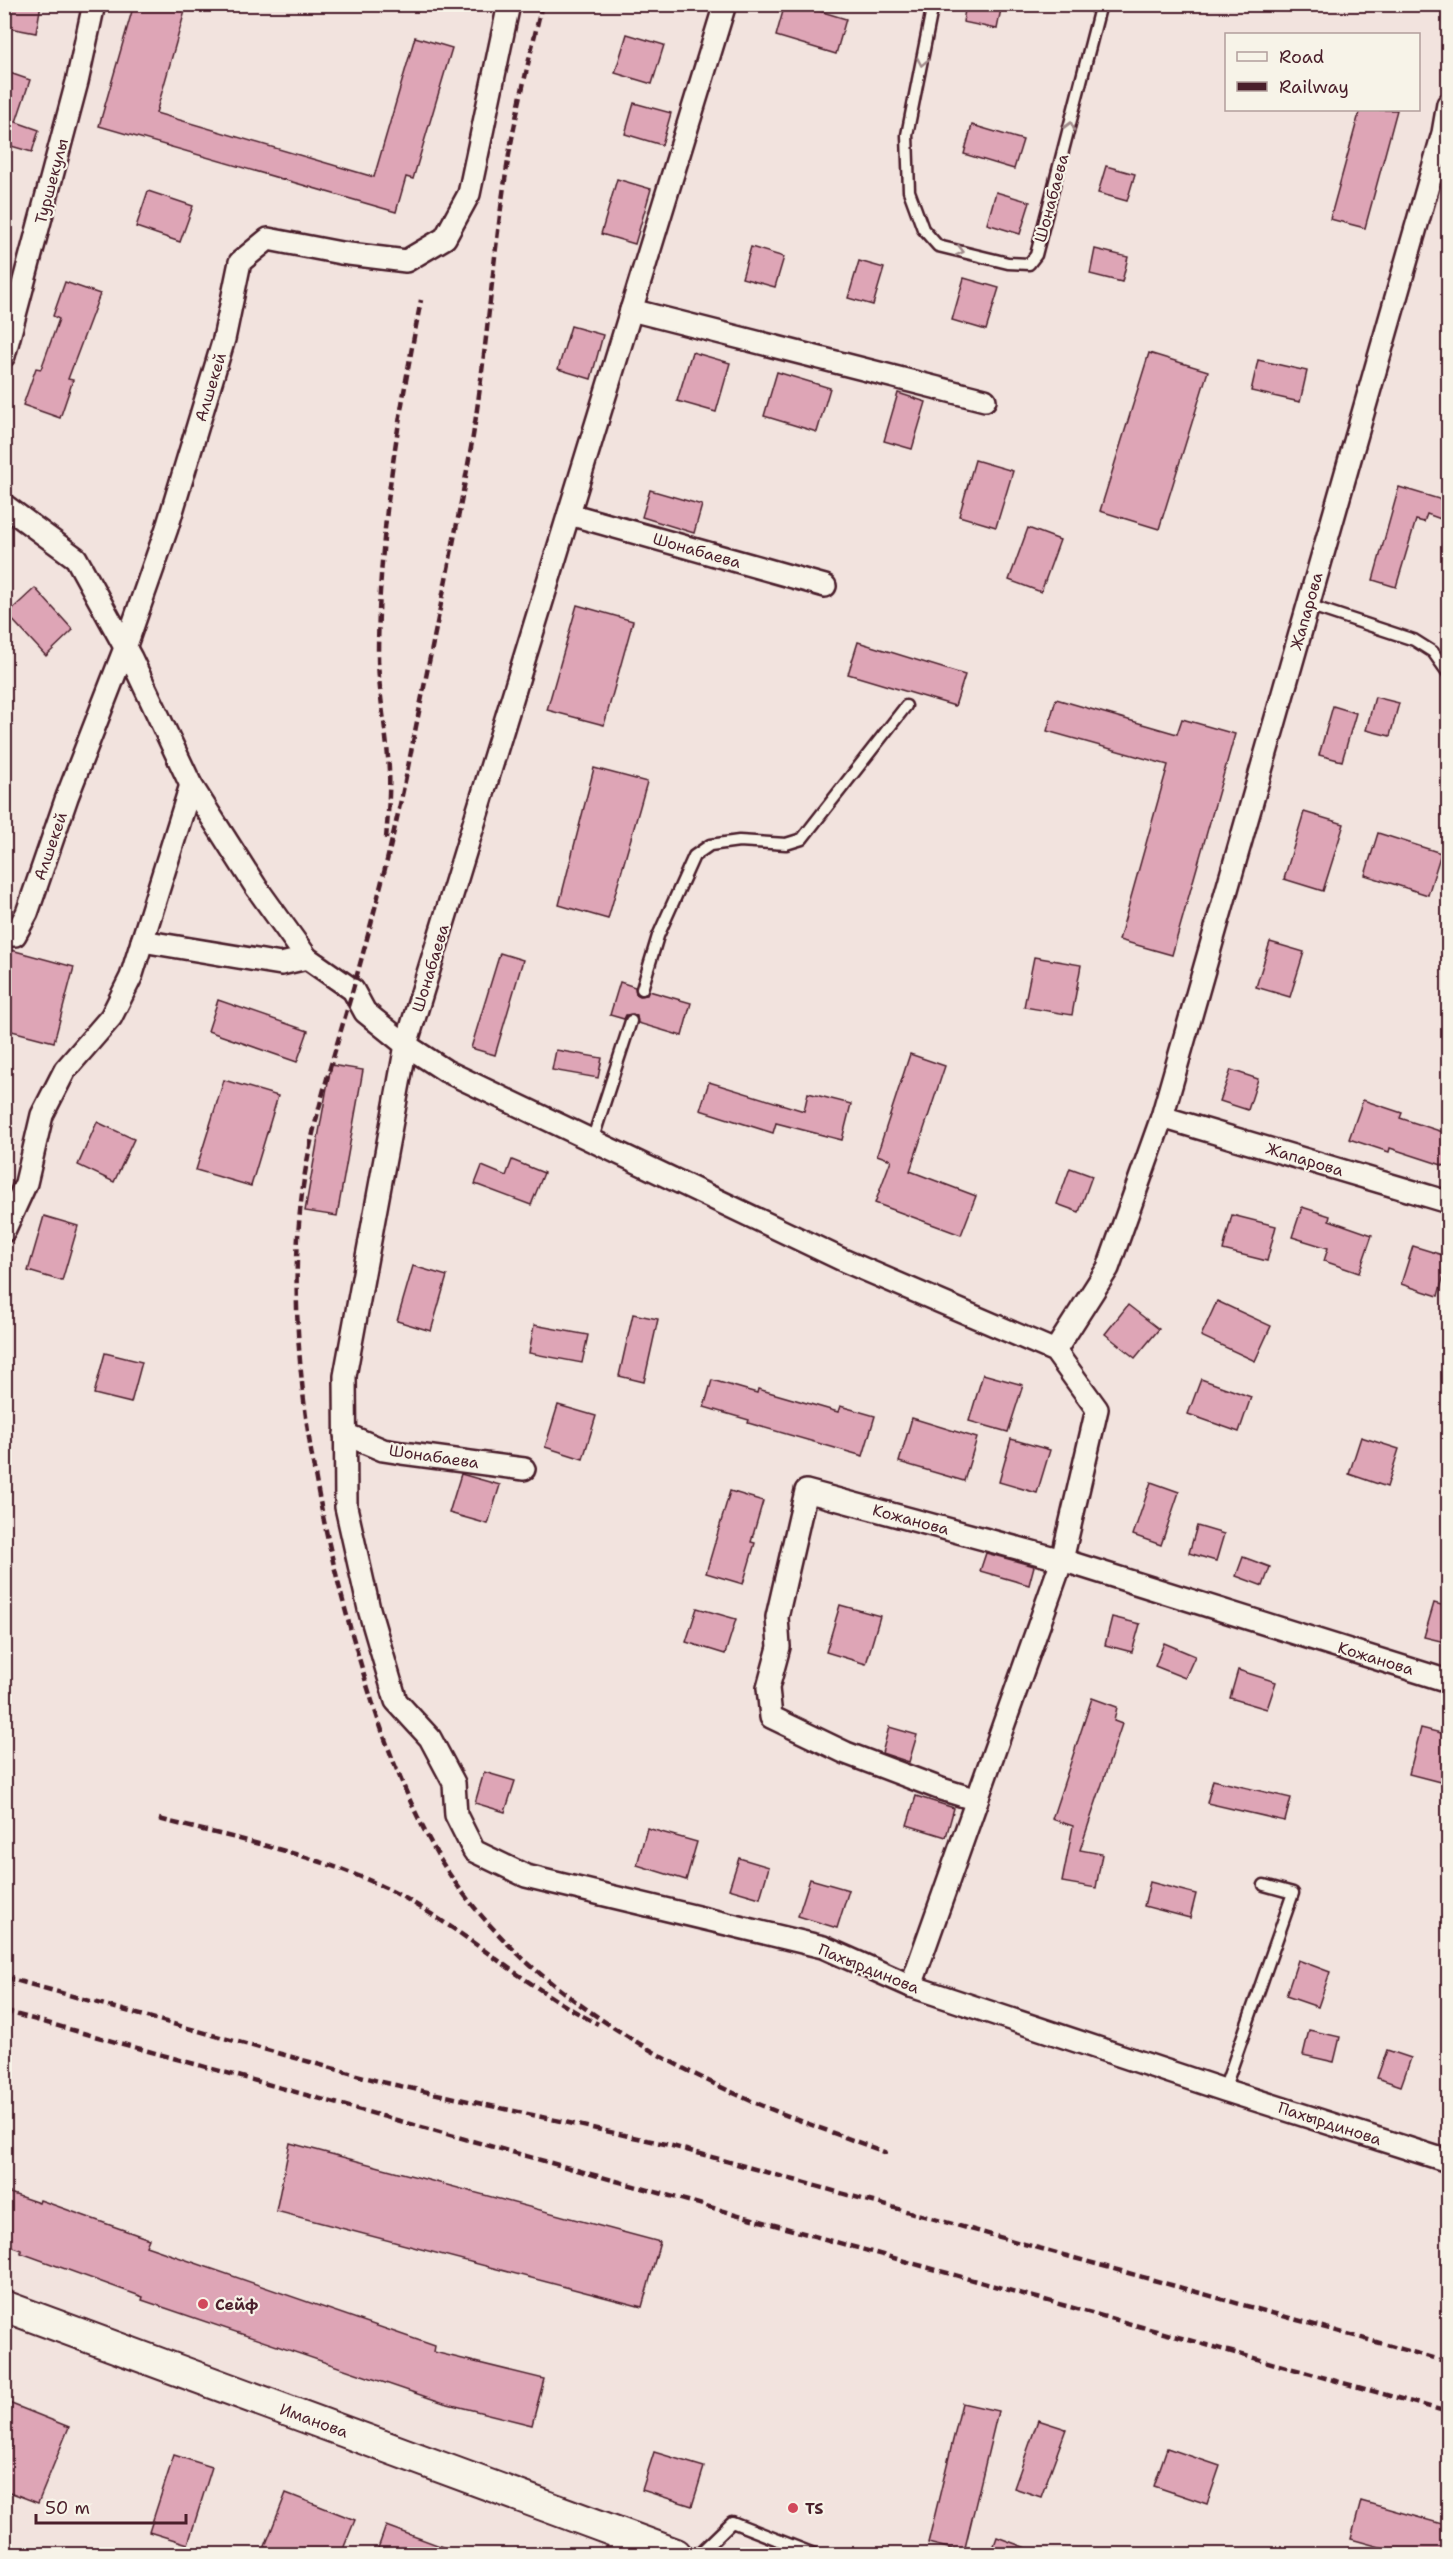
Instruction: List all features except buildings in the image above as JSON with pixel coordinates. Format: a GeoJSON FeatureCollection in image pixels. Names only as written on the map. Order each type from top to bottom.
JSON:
{"type":"FeatureCollection","features":[{"type":"Feature","properties":{"kind":"main road","name":"Иманова"},"geometry":{"type":"LineString","coordinates":[[4,2306],[620,2545],[676,2554]]}},
{"type":"Feature","properties":{"kind":"street","name":"Туршекулы"},"geometry":{"type":"LineString","coordinates":[[4,356],[77,82],[94,4]]}},
{"type":"Feature","properties":{"kind":"street","name":"Алшекей"},"geometry":{"type":"LineString","coordinates":[[4,935],[15,935],[27,913],[67,797],[125,648],[167,528],[225,339],[240,262],[268,239],[341,253],[406,261],[445,238],[469,194],[509,4]]}},
{"type":"Feature","properties":{"kind":"street","name":"Шонабаева"},"geometry":{"type":"LineString","coordinates":[[369,1609],[346,1507],[345,1376],[406,1045],[725,4]]}},
{"type":"Feature","properties":{"kind":"street","name":"Жапарова"},"geometry":{"type":"LineString","coordinates":[[1055,1351],[1108,1268],[1162,1117],[1443,133],[1449,104]]}},
{"type":"Feature","properties":{"kind":"street"},"geometry":{"type":"LineString","coordinates":[[631,310],[985,400]]}},
{"type":"Feature","properties":{"kind":"street"},"geometry":{"type":"LineString","coordinates":[[4,505],[76,558],[125,648],[191,785],[256,887],[307,958],[353,990],[365,1012],[406,1045],[446,1071],[845,1261],[1055,1351],[1096,1409],[1062,1560],[911,1986]]}},
{"type":"Feature","properties":{"kind":"street","name":"Шонабаева"},"geometry":{"type":"LineString","coordinates":[[569,514],[825,586]]}},
{"type":"Feature","properties":{"kind":"street"},"geometry":{"type":"LineString","coordinates":[[4,1231],[26,1183],[42,1115],[65,1070],[111,1017],[131,977],[191,785]]}},
{"type":"Feature","properties":{"kind":"street"},"geometry":{"type":"LineString","coordinates":[[142,941],[281,964],[307,958]]}},
{"type":"Feature","properties":{"kind":"street","name":"Жапарова"},"geometry":{"type":"LineString","coordinates":[[1162,1117],[1449,1202]]}},
{"type":"Feature","properties":{"kind":"street","name":"Шонабаева"},"geometry":{"type":"LineString","coordinates":[[345,1434],[392,1452],[525,1469]]}},
{"type":"Feature","properties":{"kind":"street","name":"Кожанова"},"geometry":{"type":"LineString","coordinates":[[977,1800],[940,1789],[846,1753],[771,1717],[768,1688],[779,1647],[777,1617],[806,1491],[1062,1560],[1449,1681]]}},
{"type":"Feature","properties":{"kind":"street","name":"Пахырдинова"},"geometry":{"type":"LineString","coordinates":[[369,1609],[396,1701],[430,1738],[435,1747],[454,1784],[456,1815],[474,1851],[526,1876],[823,1947],[911,1986],[1224,2090],[1449,2161]]}},
{"type":"Feature","properties":{"kind":"lane","name":"Шонабаева"},"geometry":{"type":"LineString","coordinates":[[933,4],[907,135],[909,191],[923,229],[938,246],[1008,263],[1029,264],[1036,255],[1101,4]]}},
{"type":"Feature","properties":{"kind":"lane"},"geometry":{"type":"LineString","coordinates":[[1308,605],[1413,640],[1433,652],[1449,673]]}},
{"type":"Feature","properties":{"kind":"lane"},"geometry":{"type":"LineString","coordinates":[[642,989],[658,936],[694,856],[710,845],[739,841],[786,844],[802,839],[906,706]]}},
{"type":"Feature","properties":{"kind":"lane"},"geometry":{"type":"LineString","coordinates":[[592,1141],[631,1021]]}},
{"type":"Feature","properties":{"kind":"lane"},"geometry":{"type":"LineString","coordinates":[[1224,2090],[1293,1893],[1264,1884]]}},
{"type":"Feature","properties":{"kind":"lane"},"geometry":{"type":"LineString","coordinates":[[699,2554],[732,2522],[814,2554]]}},
{"type":"Feature","properties":{"kind":"railway"},"geometry":{"type":"LineString","coordinates":[[542,4],[517,112],[504,185],[472,442],[408,767],[377,902],[321,1101],[305,1173],[298,1232],[297,1293],[299,1355],[306,1418],[328,1542],[366,1683],[412,1805],[455,1883],[491,1926],[530,1965],[578,2003],[630,2038],[683,2068],[756,2103],[887,2153]]}},
{"type":"Feature","properties":{"kind":"railway"},"geometry":{"type":"LineString","coordinates":[[386,839],[389,767],[379,679],[379,608],[391,475],[421,300]]}},
{"type":"Feature","properties":{"kind":"railway"},"geometry":{"type":"LineString","coordinates":[[159,1819],[288,1852],[351,1873],[381,1886],[434,1916],[550,1996],[598,2024]]}},
{"type":"Feature","properties":{"kind":"railway"},"geometry":{"type":"LineString","coordinates":[[4,1977],[382,2082],[665,2144],[1448,2362]]}},
{"type":"Feature","properties":{"kind":"railway"},"geometry":{"type":"LineString","coordinates":[[4,2011],[1448,2412]]}},
{"type":"Feature","properties":{"kind":"place","name":"Сейф"},"geometry":{"type":"Point","coordinates":[203,2304]}},
{"type":"Feature","properties":{"kind":"place","name":"TS"},"geometry":{"type":"Point","coordinates":[793,2508]}}]}
